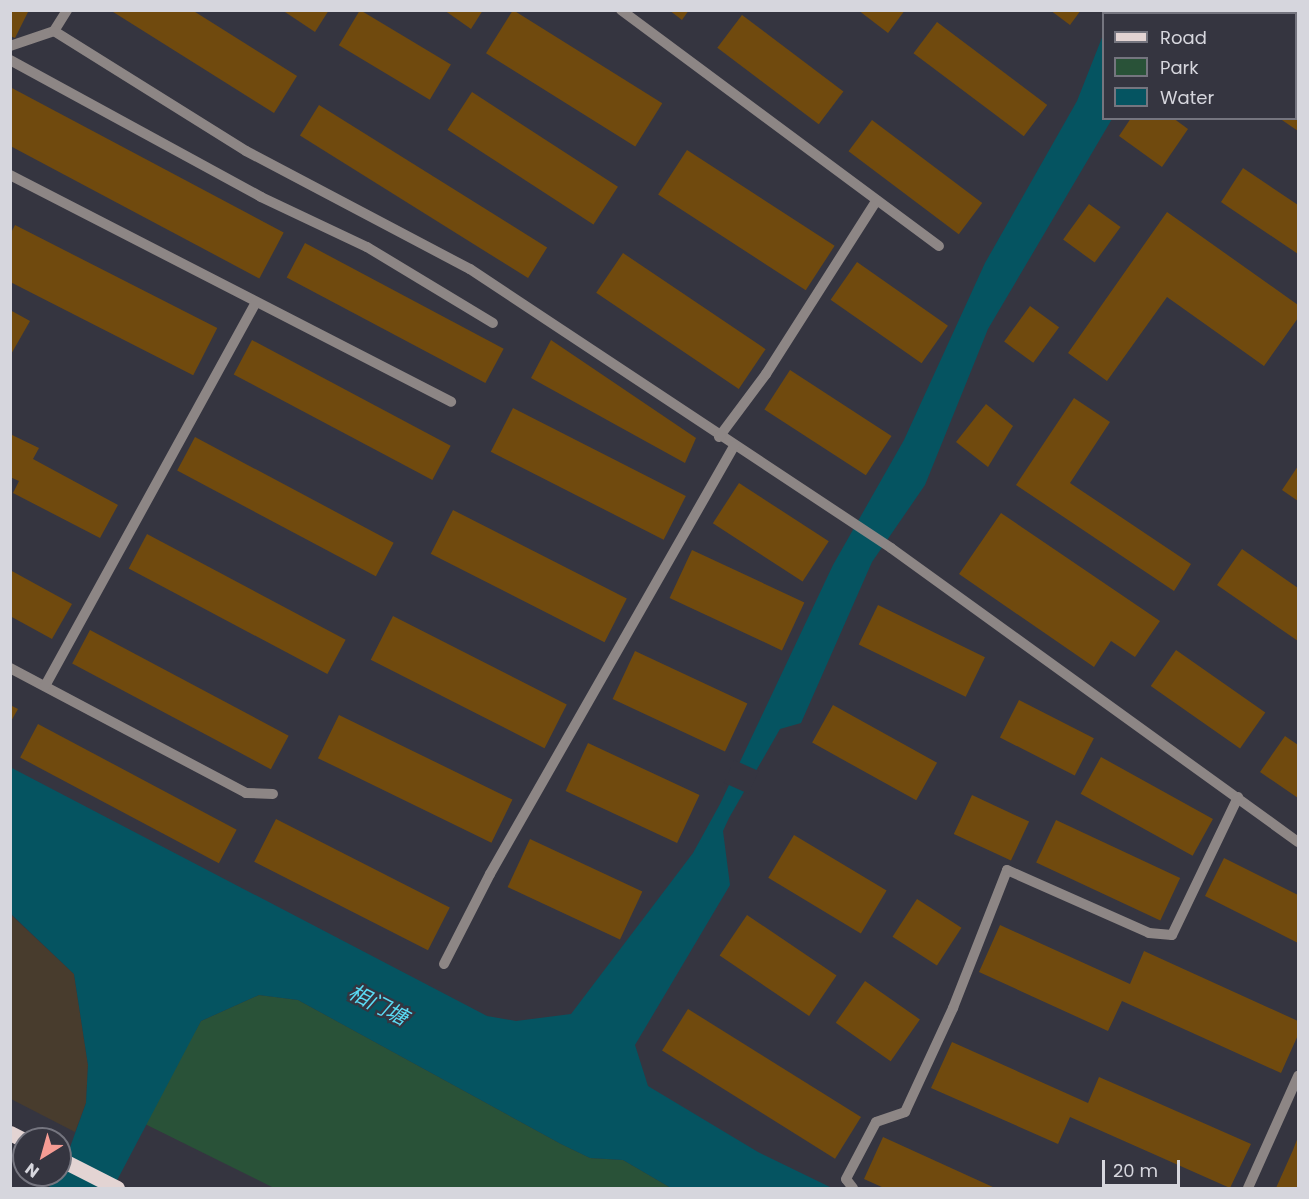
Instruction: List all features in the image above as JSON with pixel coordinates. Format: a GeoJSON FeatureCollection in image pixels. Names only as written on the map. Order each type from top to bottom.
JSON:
{"type":"FeatureCollection","features":[{"type":"Feature","properties":{"kind":"main road"},"geometry":{"type":"LineString","coordinates":[[72,1165],[117,1188]]}},
{"type":"Feature","properties":{"kind":"street"},"geometry":{"type":"LineString","coordinates":[[10,46],[54,31],[67,10]]}},
{"type":"Feature","properties":{"kind":"street"},"geometry":{"type":"LineString","coordinates":[[621,10],[939,246]]}},
{"type":"Feature","properties":{"kind":"street"},"geometry":{"type":"LineString","coordinates":[[54,31],[246,151],[470,269],[719,437],[891,548],[1299,842]]}},
{"type":"Feature","properties":{"kind":"street"},"geometry":{"type":"LineString","coordinates":[[10,60],[261,197],[367,247],[493,323]]}},
{"type":"Feature","properties":{"kind":"street"},"geometry":{"type":"LineString","coordinates":[[10,175],[451,402]]}},
{"type":"Feature","properties":{"kind":"street"},"geometry":{"type":"LineString","coordinates":[[719,437],[766,374],[877,200]]}},
{"type":"Feature","properties":{"kind":"street"},"geometry":{"type":"LineString","coordinates":[[45,686],[256,302]]}},
{"type":"Feature","properties":{"kind":"street"},"geometry":{"type":"LineString","coordinates":[[444,964],[490,874],[734,446]]}},
{"type":"Feature","properties":{"kind":"street"},"geometry":{"type":"LineString","coordinates":[[10,668],[246,793],[273,794]]}},
{"type":"Feature","properties":{"kind":"street"},"geometry":{"type":"LineString","coordinates":[[853,1188],[846,1179],[876,1122],[904,1112],[953,1008],[1007,870],[1149,933],[1172,935],[1238,797]]}},
{"type":"Feature","properties":{"kind":"street"},"geometry":{"type":"LineString","coordinates":[[1248,1188],[1299,1076]]}},
{"type":"Feature","properties":{"kind":"shaded area"},"geometry":{"type":"Polygon","coordinates":[[[10,914],[74,974],[88,1065],[86,1103],[75,1132],[72,1127],[65,1127],[11,1099],[10,914]]]}},
{"type":"Feature","properties":{"kind":"green space"},"geometry":{"type":"Polygon","coordinates":[[[259,995],[298,1000],[561,1144],[590,1158],[623,1160],[671,1188],[274,1188],[143,1123],[201,1021],[259,995]]]}},
{"type":"Feature","properties":{"kind":"water"},"geometry":{"type":"Polygon","coordinates":[[[1117,10],[1163,11],[1140,12],[1116,12],[1117,10]]]}},
{"type":"Feature","properties":{"kind":"water","name":"相门塘"},"geometry":{"type":"Polygon","coordinates":[[[1102,38],[1102,120],[1111,120],[988,329],[925,485],[872,562],[801,723],[780,729],[729,818],[723,831],[730,885],[635,1045],[648,1086],[758,1152],[832,1188],[671,1188],[623,1160],[590,1158],[561,1144],[298,1000],[259,995],[201,1021],[113,1188],[48,1188],[72,1187],[72,1142],[86,1103],[88,1065],[74,974],[11,914],[10,767],[487,1016],[516,1021],[571,1014],[693,853],[720,804],[833,565],[904,440],[985,263],[1077,101],[1102,38]]]}},
{"type":"Feature","properties":{"kind":"pier"},"geometry":{"type":"Polygon","coordinates":[[[734,760],[759,771],[748,794],[724,783],[734,760]]]}},
{"type":"Feature","properties":{"kind":"building"},"geometry":{"type":"Polygon","coordinates":[[[10,10],[29,10],[15,38],[10,36],[10,10]]]}},
{"type":"Feature","properties":{"kind":"building"},"geometry":{"type":"Polygon","coordinates":[[[110,10],[192,10],[297,76],[274,113],[110,10]]]}},
{"type":"Feature","properties":{"kind":"building"},"geometry":{"type":"Polygon","coordinates":[[[282,10],[329,10],[315,32],[282,10]]]}},
{"type":"Feature","properties":{"kind":"building"},"geometry":{"type":"Polygon","coordinates":[[[360,10],[451,65],[430,100],[339,45],[360,10]]]}},
{"type":"Feature","properties":{"kind":"building"},"geometry":{"type":"Polygon","coordinates":[[[444,10],[483,10],[471,29],[444,10]]]}},
{"type":"Feature","properties":{"kind":"building"},"geometry":{"type":"Polygon","coordinates":[[[513,10],[662,103],[635,147],[486,53],[513,10]]]}},
{"type":"Feature","properties":{"kind":"building"},"geometry":{"type":"Polygon","coordinates":[[[669,10],[689,10],[682,20],[669,10]]]}},
{"type":"Feature","properties":{"kind":"building"},"geometry":{"type":"Polygon","coordinates":[[[858,10],[905,10],[888,33],[858,10]]]}},
{"type":"Feature","properties":{"kind":"building"},"geometry":{"type":"Polygon","coordinates":[[[1050,10],[1081,10],[1070,25],[1050,10]]]}},
{"type":"Feature","properties":{"kind":"building"},"geometry":{"type":"Polygon","coordinates":[[[1181,10],[1202,10],[1204,12],[1180,12],[1181,10]]]}},
{"type":"Feature","properties":{"kind":"building"},"geometry":{"type":"Polygon","coordinates":[[[742,15],[843,91],[819,124],[717,48],[742,15]]]}},
{"type":"Feature","properties":{"kind":"building"},"geometry":{"type":"Polygon","coordinates":[[[937,22],[1047,105],[1024,136],[914,53],[937,22]]]}},
{"type":"Feature","properties":{"kind":"building"},"geometry":{"type":"Polygon","coordinates":[[[10,87],[284,233],[259,278],[10,146],[10,87]]]}},
{"type":"Feature","properties":{"kind":"building"},"geometry":{"type":"Polygon","coordinates":[[[1298,89],[1298,131],[1282,120],[1297,120],[1298,89]]]}},
{"type":"Feature","properties":{"kind":"building"},"geometry":{"type":"Polygon","coordinates":[[[472,92],[618,187],[593,225],[447,130],[472,92]]]}},
{"type":"Feature","properties":{"kind":"building"},"geometry":{"type":"Polygon","coordinates":[[[319,105],[547,248],[528,278],[300,136],[319,105]]]}},
{"type":"Feature","properties":{"kind":"building"},"geometry":{"type":"Polygon","coordinates":[[[872,120],[982,203],[959,234],[849,151],[872,120]]]}},
{"type":"Feature","properties":{"kind":"building"},"geometry":{"type":"Polygon","coordinates":[[[1130,120],[1176,120],[1188,129],[1162,167],[1119,136],[1130,120]]]}},
{"type":"Feature","properties":{"kind":"building"},"geometry":{"type":"Polygon","coordinates":[[[687,150],[835,246],[806,290],[658,194],[687,150]]]}},
{"type":"Feature","properties":{"kind":"building"},"geometry":{"type":"Polygon","coordinates":[[[1243,168],[1298,205],[1298,254],[1221,202],[1243,168]]]}},
{"type":"Feature","properties":{"kind":"building"},"geometry":{"type":"Polygon","coordinates":[[[1089,204],[1121,227],[1095,263],[1063,240],[1089,204]]]}},
{"type":"Feature","properties":{"kind":"building"},"geometry":{"type":"Polygon","coordinates":[[[1167,212],[1298,305],[1298,318],[1264,366],[1167,297],[1107,381],[1068,353],[1167,212]]]}},
{"type":"Feature","properties":{"kind":"building"},"geometry":{"type":"Polygon","coordinates":[[[15,225],[217,328],[193,375],[10,282],[10,235],[15,225]]]}},
{"type":"Feature","properties":{"kind":"building"},"geometry":{"type":"Polygon","coordinates":[[[305,243],[504,349],[485,383],[287,277],[305,243]]]}},
{"type":"Feature","properties":{"kind":"building"},"geometry":{"type":"Polygon","coordinates":[[[623,253],[766,349],[739,389],[596,293],[623,253]]]}},
{"type":"Feature","properties":{"kind":"building"},"geometry":{"type":"Polygon","coordinates":[[[857,262],[948,326],[922,363],[831,300],[857,262]]]}},
{"type":"Feature","properties":{"kind":"building"},"geometry":{"type":"Polygon","coordinates":[[[1030,306],[1059,327],[1033,363],[1004,342],[1030,306]]]}},
{"type":"Feature","properties":{"kind":"building"},"geometry":{"type":"Polygon","coordinates":[[[10,310],[30,321],[10,356],[10,310]]]}},
{"type":"Feature","properties":{"kind":"building"},"geometry":{"type":"Polygon","coordinates":[[[252,340],[451,446],[432,480],[234,374],[252,340]]]}},
{"type":"Feature","properties":{"kind":"building"},"geometry":{"type":"Polygon","coordinates":[[[551,340],[696,438],[685,463],[531,378],[551,340]]]}},
{"type":"Feature","properties":{"kind":"building"},"geometry":{"type":"Polygon","coordinates":[[[790,370],[891,436],[866,475],[764,409],[790,370]]]}},
{"type":"Feature","properties":{"kind":"building"},"geometry":{"type":"Polygon","coordinates":[[[1074,398],[1110,422],[1070,483],[1191,564],[1174,591],[1016,485],[1074,398]]]}},
{"type":"Feature","properties":{"kind":"building"},"geometry":{"type":"Polygon","coordinates":[[[986,404],[1013,426],[988,467],[956,442],[986,404]]]}},
{"type":"Feature","properties":{"kind":"building"},"geometry":{"type":"Polygon","coordinates":[[[513,408],[686,496],[664,540],[491,452],[513,408]]]}},
{"type":"Feature","properties":{"kind":"building"},"geometry":{"type":"Polygon","coordinates":[[[10,434],[39,448],[33,459],[118,505],[100,538],[13,493],[19,481],[10,477],[10,434]]]}},
{"type":"Feature","properties":{"kind":"building"},"geometry":{"type":"Polygon","coordinates":[[[195,437],[394,543],[376,576],[177,471],[195,437]]]}},
{"type":"Feature","properties":{"kind":"building"},"geometry":{"type":"Polygon","coordinates":[[[1298,466],[1298,501],[1282,490],[1298,466]]]}},
{"type":"Feature","properties":{"kind":"building"},"geometry":{"type":"Polygon","coordinates":[[[739,483],[829,541],[803,582],[713,523],[739,483]]]}},
{"type":"Feature","properties":{"kind":"building"},"geometry":{"type":"Polygon","coordinates":[[[453,510],[627,599],[605,642],[431,554],[453,510]]]}},
{"type":"Feature","properties":{"kind":"building"},"geometry":{"type":"Polygon","coordinates":[[[1001,513],[1160,621],[1135,657],[1111,641],[1094,667],[959,574],[1001,513]]]}},
{"type":"Feature","properties":{"kind":"building"},"geometry":{"type":"Polygon","coordinates":[[[147,534],[346,640],[327,674],[129,568],[147,534]]]}},
{"type":"Feature","properties":{"kind":"building"},"geometry":{"type":"Polygon","coordinates":[[[1242,549],[1298,588],[1298,641],[1217,585],[1242,549]]]}},
{"type":"Feature","properties":{"kind":"building"},"geometry":{"type":"Polygon","coordinates":[[[692,550],[804,602],[782,650],[670,598],[692,550]]]}},
{"type":"Feature","properties":{"kind":"building"},"geometry":{"type":"Polygon","coordinates":[[[10,570],[72,604],[52,639],[10,616],[10,570]]]}},
{"type":"Feature","properties":{"kind":"building"},"geometry":{"type":"Polygon","coordinates":[[[878,605],[985,657],[966,697],[859,645],[878,605]]]}},
{"type":"Feature","properties":{"kind":"building"},"geometry":{"type":"Polygon","coordinates":[[[393,616],[567,705],[545,748],[371,660],[393,616]]]}},
{"type":"Feature","properties":{"kind":"building"},"geometry":{"type":"Polygon","coordinates":[[[90,630],[289,736],[271,769],[72,664],[90,630]]]}},
{"type":"Feature","properties":{"kind":"building"},"geometry":{"type":"Polygon","coordinates":[[[1176,650],[1265,713],[1240,749],[1151,686],[1176,650]]]}},
{"type":"Feature","properties":{"kind":"building"},"geometry":{"type":"Polygon","coordinates":[[[635,651],[747,703],[725,751],[613,699],[635,651]]]}},
{"type":"Feature","properties":{"kind":"building"},"geometry":{"type":"Polygon","coordinates":[[[1019,700],[1094,738],[1075,776],[1000,737],[1019,700]]]}},
{"type":"Feature","properties":{"kind":"building"},"geometry":{"type":"Polygon","coordinates":[[[10,705],[18,709],[10,723],[10,705]]]}},
{"type":"Feature","properties":{"kind":"building"},"geometry":{"type":"Polygon","coordinates":[[[833,705],[937,763],[916,800],[812,743],[833,705]]]}},
{"type":"Feature","properties":{"kind":"building"},"geometry":{"type":"Polygon","coordinates":[[[339,715],[512,800],[491,843],[318,758],[339,715]]]}},
{"type":"Feature","properties":{"kind":"building"},"geometry":{"type":"Polygon","coordinates":[[[38,724],[237,830],[219,863],[20,758],[38,724]]]}},
{"type":"Feature","properties":{"kind":"building"},"geometry":{"type":"Polygon","coordinates":[[[1285,736],[1298,745],[1298,798],[1260,772],[1285,736]]]}},
{"type":"Feature","properties":{"kind":"building"},"geometry":{"type":"Polygon","coordinates":[[[588,743],[699,795],[677,843],[566,791],[588,743]]]}},
{"type":"Feature","properties":{"kind":"building"},"geometry":{"type":"Polygon","coordinates":[[[1101,757],[1213,819],[1193,856],[1081,794],[1101,757]]]}},
{"type":"Feature","properties":{"kind":"building"},"geometry":{"type":"Polygon","coordinates":[[[972,795],[1029,822],[1011,861],[954,834],[972,795]]]}},
{"type":"Feature","properties":{"kind":"building"},"geometry":{"type":"Polygon","coordinates":[[[276,819],[450,908],[428,950],[254,862],[276,819]]]}},
{"type":"Feature","properties":{"kind":"building"},"geometry":{"type":"Polygon","coordinates":[[[1056,820],[1180,878],[1160,920],[1036,863],[1056,820]]]}},
{"type":"Feature","properties":{"kind":"building"},"geometry":{"type":"Polygon","coordinates":[[[794,835],[887,891],[861,933],[768,878],[794,835]]]}},
{"type":"Feature","properties":{"kind":"building"},"geometry":{"type":"Polygon","coordinates":[[[530,839],[642,891],[620,939],[508,887],[530,839]]]}},
{"type":"Feature","properties":{"kind":"building"},"geometry":{"type":"Polygon","coordinates":[[[1224,858],[1298,895],[1298,943],[1205,896],[1224,858]]]}},
{"type":"Feature","properties":{"kind":"building"},"geometry":{"type":"Polygon","coordinates":[[[917,899],[961,928],[937,966],[892,937],[917,899]]]}},
{"type":"Feature","properties":{"kind":"building"},"geometry":{"type":"Polygon","coordinates":[[[747,915],[837,975],[809,1016],[720,956],[747,915]]]}},
{"type":"Feature","properties":{"kind":"building"},"geometry":{"type":"Polygon","coordinates":[[[1000,925],[1130,984],[1144,951],[1298,1021],[1298,1035],[1281,1073],[1122,1001],[1108,1031],[979,972],[1000,925]]]}},
{"type":"Feature","properties":{"kind":"building"},"geometry":{"type":"Polygon","coordinates":[[[865,981],[920,1019],[891,1061],[836,1023],[865,981]]]}},
{"type":"Feature","properties":{"kind":"building"},"geometry":{"type":"Polygon","coordinates":[[[688,1009],[861,1117],[835,1159],[662,1051],[688,1009]]]}},
{"type":"Feature","properties":{"kind":"building"},"geometry":{"type":"Polygon","coordinates":[[[952,1042],[1088,1103],[1099,1077],[1251,1144],[1230,1188],[1070,1117],[1058,1144],[931,1088],[952,1042]]]}},
{"type":"Feature","properties":{"kind":"building"},"geometry":{"type":"Polygon","coordinates":[[[883,1137],[995,1188],[884,1188],[864,1179],[883,1137]]]}},
{"type":"Feature","properties":{"kind":"building"},"geometry":{"type":"Polygon","coordinates":[[[1298,1137],[1298,1188],[1276,1188],[1293,1150],[1298,1137]]]}}]}
